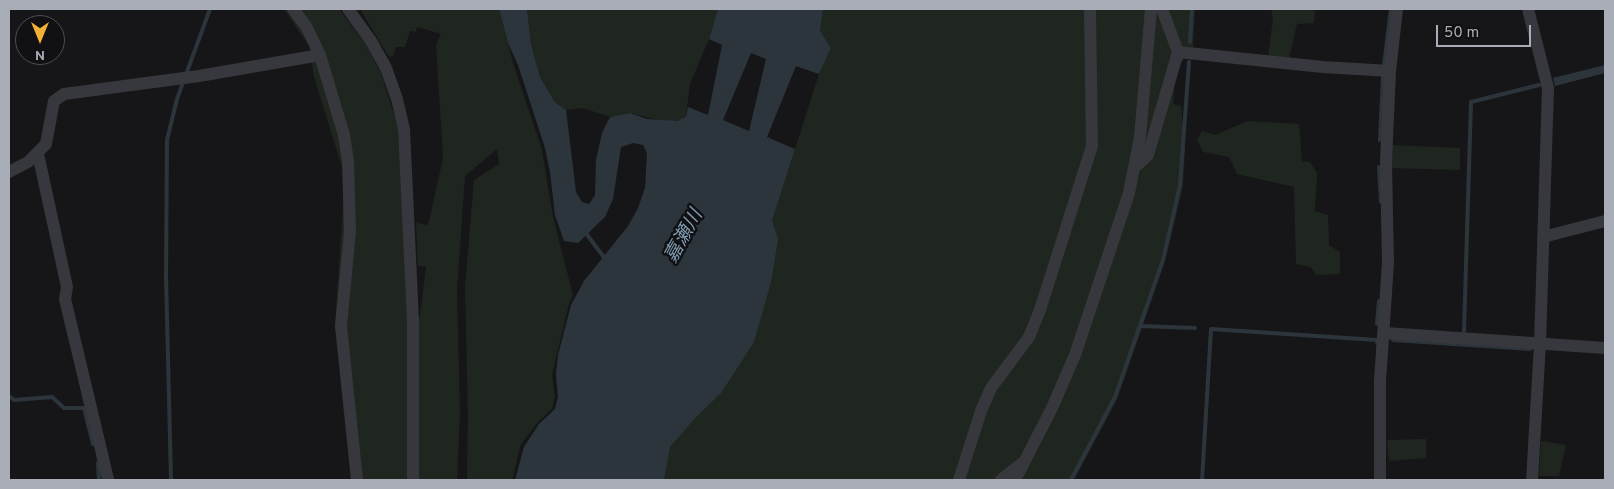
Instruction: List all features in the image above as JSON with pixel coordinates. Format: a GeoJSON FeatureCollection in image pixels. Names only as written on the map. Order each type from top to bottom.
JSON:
{"type":"FeatureCollection","features":[{"type":"Feature","properties":{"kind":"street"},"geometry":{"type":"LineString","coordinates":[[293,9],[306,26],[320,54],[344,135],[349,168],[350,232],[341,326],[357,480]]}},
{"type":"Feature","properties":{"kind":"street"},"geometry":{"type":"LineString","coordinates":[[348,9],[371,41],[386,68],[398,99],[404,130],[413,321],[413,480]]}},
{"type":"Feature","properties":{"kind":"street"},"geometry":{"type":"LineString","coordinates":[[959,480],[981,411],[992,388],[1028,337],[1040,310],[1092,146],[1090,9]]}},
{"type":"Feature","properties":{"kind":"street"},"geometry":{"type":"LineString","coordinates":[[1015,480],[1052,408],[1075,355],[1130,193],[1136,166],[1151,9]]}},
{"type":"Feature","properties":{"kind":"street"},"geometry":{"type":"LineString","coordinates":[[1136,166],[1148,155],[1178,52],[1162,9]]}},
{"type":"Feature","properties":{"kind":"street"},"geometry":{"type":"LineString","coordinates":[[1380,480],[1380,381],[1385,333],[1388,263],[1386,162],[1390,71],[1397,9]]}},
{"type":"Feature","properties":{"kind":"street"},"geometry":{"type":"LineString","coordinates":[[1528,9],[1548,88],[1540,344],[1532,480]]}},
{"type":"Feature","properties":{"kind":"street"},"geometry":{"type":"LineString","coordinates":[[1178,52],[1323,67],[1390,71]]}},
{"type":"Feature","properties":{"kind":"street"},"geometry":{"type":"LineString","coordinates":[[9,172],[28,162],[46,144],[54,101],[64,94],[199,76],[320,54]]}},
{"type":"Feature","properties":{"kind":"street"},"geometry":{"type":"LineString","coordinates":[[38,154],[67,287],[66,299],[108,479]]}},
{"type":"Feature","properties":{"kind":"street"},"geometry":{"type":"LineString","coordinates":[[1543,236],[1605,222]]}},
{"type":"Feature","properties":{"kind":"street"},"geometry":{"type":"LineString","coordinates":[[1385,333],[1605,348]]}},
{"type":"Feature","properties":{"kind":"street"},"geometry":{"type":"LineString","coordinates":[[1001,480],[1025,461]]}},
{"type":"Feature","properties":{"kind":"shaded area"},"geometry":{"type":"Polygon","coordinates":[[[284,9],[339,9],[366,45],[381,73],[398,127],[408,318],[420,317],[426,266],[418,266],[416,223],[428,225],[443,158],[436,44],[441,34],[417,27],[416,32],[410,31],[405,47],[396,47],[393,56],[389,57],[360,9],[499,9],[513,63],[542,150],[553,217],[573,295],[569,304],[552,374],[555,397],[552,409],[539,421],[521,444],[512,480],[467,480],[468,414],[465,286],[474,180],[499,164],[497,149],[465,176],[457,290],[460,413],[457,480],[355,480],[335,325],[345,177],[314,77],[309,46],[284,9]]]}},
{"type":"Feature","properties":{"kind":"shaded area"},"geometry":{"type":"Polygon","coordinates":[[[527,9],[718,9],[709,39],[690,84],[686,117],[677,121],[661,121],[630,113],[610,117],[583,108],[566,110],[555,102],[540,77],[531,44],[527,9]]]}},
{"type":"Feature","properties":{"kind":"shaded area"},"geometry":{"type":"Polygon","coordinates":[[[823,9],[1195,9],[1193,47],[1176,70],[1173,104],[1181,106],[1185,151],[1183,187],[1165,261],[1117,400],[1074,480],[627,480],[772,221],[819,74],[831,48],[819,31],[823,9]]]}},
{"type":"Feature","properties":{"kind":"shaded area"},"geometry":{"type":"Polygon","coordinates":[[[1271,9],[1315,9],[1314,23],[1297,24],[1289,59],[1268,56],[1273,19],[1271,9]]]}},
{"type":"Feature","properties":{"kind":"shaded area"},"geometry":{"type":"Polygon","coordinates":[[[1248,121],[1299,124],[1302,161],[1310,162],[1317,173],[1315,211],[1328,215],[1329,245],[1340,252],[1340,274],[1316,275],[1311,267],[1296,264],[1294,187],[1237,174],[1229,157],[1203,152],[1197,140],[1202,131],[1215,135],[1248,121]]]}},
{"type":"Feature","properties":{"kind":"shaded area"},"geometry":{"type":"Polygon","coordinates":[[[1392,145],[1460,148],[1460,170],[1391,168],[1392,145]]]}},
{"type":"Feature","properties":{"kind":"shaded area"},"geometry":{"type":"Polygon","coordinates":[[[1426,439],[1426,458],[1389,461],[1387,440],[1426,439]]]}},
{"type":"Feature","properties":{"kind":"shaded area"},"geometry":{"type":"Polygon","coordinates":[[[1541,441],[1566,445],[1559,476],[1539,476],[1541,441]]]}},
{"type":"Feature","properties":{"kind":"water","name":"嘉瀬川"},"geometry":{"type":"Polygon","coordinates":[[[499,9],[527,9],[531,44],[540,77],[555,102],[566,110],[576,192],[582,202],[589,204],[595,195],[596,160],[602,133],[610,117],[630,113],[647,119],[677,121],[686,117],[688,107],[708,115],[722,45],[709,39],[718,9],[823,9],[820,31],[831,48],[819,74],[796,66],[767,137],[795,149],[772,221],[778,239],[771,282],[754,342],[721,393],[695,418],[670,447],[664,480],[515,480],[524,447],[539,424],[555,409],[558,397],[556,374],[558,355],[571,305],[584,281],[628,226],[638,208],[645,188],[647,153],[643,145],[633,143],[621,147],[613,199],[605,217],[578,243],[564,241],[555,215],[545,148],[518,65],[508,43],[499,9]],[[751,53],[723,120],[749,131],[766,59],[751,53]]]}},
{"type":"Feature","properties":{"kind":"water"},"geometry":{"type":"Polygon","coordinates":[[[1605,65],[1605,73],[1555,86],[1553,78],[1605,65]]]}},
{"type":"Feature","properties":{"kind":"waterway"},"geometry":{"type":"LineString","coordinates":[[171,480],[166,276],[167,140],[177,99],[210,9]]}},
{"type":"Feature","properties":{"kind":"waterway"},"geometry":{"type":"LineString","coordinates":[[1190,42],[1192,9]]}},
{"type":"Feature","properties":{"kind":"waterway"},"geometry":{"type":"LineString","coordinates":[[1384,65],[1391,9]]}},
{"type":"Feature","properties":{"kind":"waterway"},"geometry":{"type":"LineString","coordinates":[[1071,480],[1115,397],[1163,260],[1180,185],[1189,62]]}},
{"type":"Feature","properties":{"kind":"waterway"},"geometry":{"type":"LineString","coordinates":[[1380,140],[1383,77]]}},
{"type":"Feature","properties":{"kind":"waterway"},"geometry":{"type":"LineString","coordinates":[[1464,331],[1471,102],[1539,85]]}},
{"type":"Feature","properties":{"kind":"waterway"},"geometry":{"type":"LineString","coordinates":[[1379,167],[1381,202]]}},
{"type":"Feature","properties":{"kind":"waterway"},"geometry":{"type":"LineString","coordinates":[[585,232],[606,260]]}},
{"type":"Feature","properties":{"kind":"waterway"},"geometry":{"type":"LineString","coordinates":[[1377,324],[1379,301]]}},
{"type":"Feature","properties":{"kind":"waterway"},"geometry":{"type":"LineString","coordinates":[[1140,326],[1195,328]]}},
{"type":"Feature","properties":{"kind":"waterway"},"geometry":{"type":"LineString","coordinates":[[1202,480],[1211,329],[1377,340],[1377,343]]}},
{"type":"Feature","properties":{"kind":"waterway"},"geometry":{"type":"LineString","coordinates":[[1393,340],[1530,349]]}},
{"type":"Feature","properties":{"kind":"waterway"},"geometry":{"type":"LineString","coordinates":[[9,396],[14,400],[52,397],[64,408],[84,408],[93,444]]}},
{"type":"Feature","properties":{"kind":"waterway"},"geometry":{"type":"LineString","coordinates":[[98,463],[99,480]]}}]}
